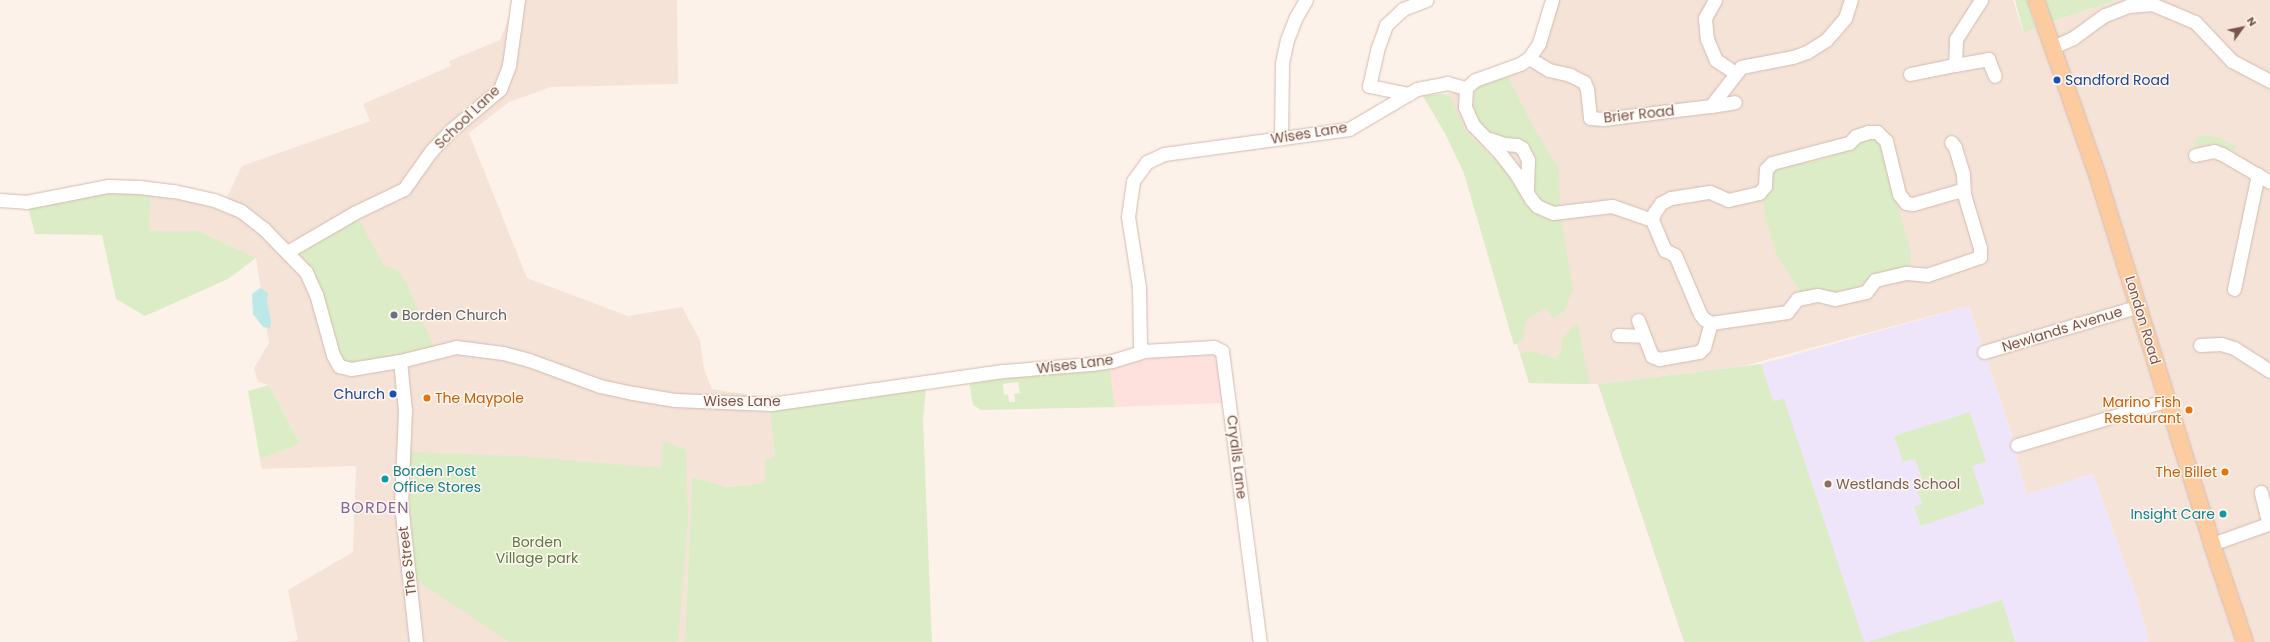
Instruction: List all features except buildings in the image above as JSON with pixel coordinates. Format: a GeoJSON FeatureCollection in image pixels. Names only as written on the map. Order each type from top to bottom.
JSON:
{"type":"FeatureCollection","features":[{"type":"Feature","properties":{"kind":"main road","name":"London Road"},"geometry":{"type":"LineString","coordinates":[[2036,0],[2096,171],[2140,306],[2212,544],[2245,642]]}},
{"type":"Feature","properties":{"kind":"street","name":"School Lane"},"geometry":{"type":"LineString","coordinates":[[287,252],[354,213],[404,189],[431,151],[450,131],[500,89],[509,65],[518,0]]}},
{"type":"Feature","properties":{"kind":"street"},"geometry":{"type":"LineString","coordinates":[[1281,138],[1282,63],[1291,29],[1306,0]]}},
{"type":"Feature","properties":{"kind":"street"},"geometry":{"type":"LineString","coordinates":[[1409,94],[1369,86],[1377,50],[1386,25],[1402,9],[1426,0]]}},
{"type":"Feature","properties":{"kind":"street"},"geometry":{"type":"LineString","coordinates":[[1552,0],[1539,43],[1529,58],[1520,64],[1475,80],[1466,88],[1464,95],[1468,114],[1473,126],[1516,174],[1527,193],[1538,206],[1553,213],[1612,206],[1652,220],[1665,250],[1675,255],[1700,314],[1704,319],[1711,323],[1787,312],[1796,299],[1818,296],[1830,300],[1843,298],[1866,292],[1875,280],[1906,273],[1927,275],[1978,259],[1980,257],[1980,248],[1964,194],[1963,174],[1950,147]]}},
{"type":"Feature","properties":{"kind":"street"},"geometry":{"type":"LineString","coordinates":[[1715,0],[1704,18],[1707,39],[1716,60],[1735,73]]}},
{"type":"Feature","properties":{"kind":"street"},"geometry":{"type":"LineString","coordinates":[[1711,106],[1741,67],[1793,57],[1818,46],[1831,36],[1845,18],[1851,0]]}},
{"type":"Feature","properties":{"kind":"street"},"geometry":{"type":"LineString","coordinates":[[1955,65],[1956,39],[1981,0]]}},
{"type":"Feature","properties":{"kind":"street"},"geometry":{"type":"LineString","coordinates":[[2053,48],[2073,38],[2105,15],[2129,6],[2152,4],[2195,22],[2232,61],[2270,81]]}},
{"type":"Feature","properties":{"kind":"street","name":"Brier Road"},"geometry":{"type":"LineString","coordinates":[[1529,58],[1549,70],[1570,75],[1584,82],[1587,89],[1590,118],[1603,119],[1735,102]]}},
{"type":"Feature","properties":{"kind":"street"},"geometry":{"type":"LineString","coordinates":[[1910,74],[1988,58],[1995,76]]}},
{"type":"Feature","properties":{"kind":"street","name":"Wises Lane"},"geometry":{"type":"LineString","coordinates":[[287,252],[306,272],[316,294],[333,355],[340,366],[351,369],[416,358],[456,347],[503,353],[529,360],[600,386],[632,393],[675,400],[760,404],[1003,371],[1092,364],[1112,361],[1144,351],[1140,345],[1139,287],[1128,217],[1133,181],[1147,162],[1164,154],[1349,129],[1417,89],[1447,83],[1466,88]]}},
{"type":"Feature","properties":{"kind":"street"},"geometry":{"type":"LineString","coordinates":[[1652,220],[1661,203],[1672,198],[1710,192],[1728,200],[1759,193],[1765,186],[1766,169],[1772,163],[1849,143],[1856,136],[1868,132],[1876,132],[1886,141],[1899,194],[1906,203],[1913,204],[1958,191],[1964,194]]}},
{"type":"Feature","properties":{"kind":"street"},"geometry":{"type":"LineString","coordinates":[[1485,138],[1504,144],[1517,145],[1522,148],[1528,160],[1527,193]]}},
{"type":"Feature","properties":{"kind":"street"},"geometry":{"type":"LineString","coordinates":[[2195,155],[2214,151],[2270,182]]}},
{"type":"Feature","properties":{"kind":"street"},"geometry":{"type":"LineString","coordinates":[[2234,289],[2258,174]]}},
{"type":"Feature","properties":{"kind":"street"},"geometry":{"type":"LineString","coordinates":[[0,200],[26,202],[108,186],[174,191],[214,200],[240,211],[264,229],[287,252]]}},
{"type":"Feature","properties":{"kind":"street","name":"Newlands Avenue"},"geometry":{"type":"LineString","coordinates":[[1984,352],[2140,306]]}},
{"type":"Feature","properties":{"kind":"street"},"geometry":{"type":"LineString","coordinates":[[1638,320],[1652,356],[1659,359],[1700,352],[1704,347],[1711,323]]}},
{"type":"Feature","properties":{"kind":"street"},"geometry":{"type":"LineString","coordinates":[[1618,335],[1643,336]]}},
{"type":"Feature","properties":{"kind":"street"},"geometry":{"type":"LineString","coordinates":[[2200,345],[2222,344],[2234,348],[2270,371]]}},
{"type":"Feature","properties":{"kind":"street","name":"Cryalls Lane"},"geometry":{"type":"LineString","coordinates":[[1144,351],[1214,347],[1222,351],[1260,642]]}},
{"type":"Feature","properties":{"kind":"street"},"geometry":{"type":"LineString","coordinates":[[402,385],[416,358]]}},
{"type":"Feature","properties":{"kind":"street","name":"The Street"},"geometry":{"type":"LineString","coordinates":[[400,361],[405,410],[401,504],[416,642]]}},
{"type":"Feature","properties":{"kind":"street"},"geometry":{"type":"LineString","coordinates":[[2017,445],[2168,400]]}},
{"type":"Feature","properties":{"kind":"street"},"geometry":{"type":"LineString","coordinates":[[2212,544],[2265,525],[2268,521],[2260,492]]}},
{"type":"Feature","properties":{"kind":"shaded area"},"geometry":{"type":"Polygon","coordinates":[[[512,0],[677,0],[678,84],[551,87],[509,102],[469,133],[527,278],[628,316],[682,307],[700,340],[704,369],[712,389],[757,396],[770,411],[775,458],[765,459],[765,483],[728,487],[692,477],[685,642],[290,642],[298,640],[288,590],[353,552],[356,466],[262,469],[260,459],[300,444],[269,385],[258,382],[254,368],[269,343],[256,258],[199,231],[149,231],[151,191],[226,199],[242,166],[370,121],[363,104],[451,66],[449,61],[500,40],[511,12],[512,0]]]}},
{"type":"Feature","properties":{"kind":"shaded area"},"geometry":{"type":"Polygon","coordinates":[[[1558,0],[2013,0],[2023,31],[2119,0],[2270,0],[2270,642],[2149,642],[2137,597],[2093,474],[2027,494],[2017,460],[2017,445],[2013,439],[1969,306],[1743,366],[1598,384],[1530,383],[1498,289],[1464,173],[1445,133],[1423,96],[1454,93],[1506,74],[1531,69],[1542,49],[1558,0]]]}},
{"type":"Feature","properties":{"kind":"shaded area","name":"Westlands School"},"geometry":{"type":"Polygon","coordinates":[[[1969,306],[2013,439],[2017,445],[2017,460],[2027,494],[2093,474],[2137,597],[2149,642],[1684,642],[1598,384],[1761,364],[1969,306]]]}},
{"type":"Feature","properties":{"kind":"shaded area"},"geometry":{"type":"Polygon","coordinates":[[[1208,350],[1216,356],[1223,403],[1115,407],[1110,368],[1153,356],[1208,350]]]}},
{"type":"Feature","properties":{"kind":"green space"},"geometry":{"type":"Polygon","coordinates":[[[2015,0],[2027,0],[2036,28],[2024,33],[2015,0]]]}},
{"type":"Feature","properties":{"kind":"green space"},"geometry":{"type":"Polygon","coordinates":[[[2043,0],[2119,0],[2050,22],[2043,0]]]}},
{"type":"Feature","properties":{"kind":"green space"},"geometry":{"type":"Polygon","coordinates":[[[1506,73],[1535,130],[1559,169],[1560,209],[1533,201],[1530,159],[1483,133],[1470,105],[1474,104],[1474,93],[1478,87],[1506,73]]]}},
{"type":"Feature","properties":{"kind":"green space"},"geometry":{"type":"Polygon","coordinates":[[[1441,94],[1449,96],[1466,132],[1502,167],[1526,200],[1561,217],[1573,288],[1565,311],[1553,318],[1546,308],[1527,319],[1523,331],[1525,338],[1514,345],[1464,173],[1445,133],[1423,96],[1441,94]]]}},
{"type":"Feature","properties":{"kind":"green space"},"geometry":{"type":"Polygon","coordinates":[[[2206,135],[2220,138],[2236,147],[2234,151],[2215,144],[2194,146],[2196,138],[2206,135]]]}},
{"type":"Feature","properties":{"kind":"green space"},"geometry":{"type":"Polygon","coordinates":[[[1870,138],[1879,142],[1911,252],[1910,266],[1873,275],[1865,285],[1833,293],[1823,289],[1797,294],[1799,287],[1796,285],[1777,256],[1766,219],[1763,199],[1770,190],[1773,170],[1833,157],[1839,152],[1870,138]]]}},
{"type":"Feature","properties":{"kind":"green space"},"geometry":{"type":"Polygon","coordinates":[[[104,190],[151,191],[149,231],[199,231],[256,258],[228,279],[145,316],[116,299],[102,235],[35,234],[28,207],[104,190]]]}},
{"type":"Feature","properties":{"kind":"green space"},"geometry":{"type":"Polygon","coordinates":[[[357,216],[384,266],[398,270],[407,283],[433,346],[354,365],[344,362],[336,351],[298,255],[299,251],[357,216]]]}},
{"type":"Feature","properties":{"kind":"green space"},"geometry":{"type":"Polygon","coordinates":[[[1577,322],[1590,384],[1529,383],[1520,354],[1531,351],[1555,359],[1562,351],[1561,343],[1566,334],[1577,322]]]}},
{"type":"Feature","properties":{"kind":"green space"},"geometry":{"type":"Polygon","coordinates":[[[1761,364],[1773,401],[1784,399],[1864,642],[1684,642],[1598,384],[1761,364]]]}},
{"type":"Feature","properties":{"kind":"green space"},"geometry":{"type":"Polygon","coordinates":[[[1110,368],[1115,407],[981,410],[973,405],[969,382],[1110,368]],[[1018,382],[1003,384],[1004,395],[1008,394],[1009,402],[1015,402],[1014,394],[1020,393],[1018,382]]]}},
{"type":"Feature","properties":{"kind":"green space"},"geometry":{"type":"Polygon","coordinates":[[[269,385],[300,444],[260,459],[248,391],[269,385]]]}},
{"type":"Feature","properties":{"kind":"green space"},"geometry":{"type":"Polygon","coordinates":[[[926,388],[923,419],[932,642],[685,642],[692,477],[728,487],[765,483],[765,459],[775,457],[770,411],[775,408],[926,388]]]}},
{"type":"Feature","properties":{"kind":"green space"},"geometry":{"type":"Polygon","coordinates":[[[1970,412],[1986,462],[1972,466],[1985,504],[1921,526],[1914,507],[1922,504],[1915,482],[1922,479],[1915,459],[1903,462],[1894,436],[1970,412]]]}},
{"type":"Feature","properties":{"kind":"green space","name":"Borden Village park"},"geometry":{"type":"Polygon","coordinates":[[[663,441],[686,450],[688,519],[678,642],[510,642],[416,580],[410,507],[410,452],[518,456],[661,468],[663,441]]]}},
{"type":"Feature","properties":{"kind":"green space"},"geometry":{"type":"Polygon","coordinates":[[[2002,600],[2015,642],[1868,642],[2002,600]]]}},
{"type":"Feature","properties":{"kind":"water"},"geometry":{"type":"Polygon","coordinates":[[[260,288],[268,293],[267,300],[271,322],[270,328],[263,327],[253,314],[252,294],[260,288]]]}},
{"type":"Feature","properties":{"kind":"place","name":"Sandford Road"},"geometry":{"type":"Point","coordinates":[2057,80]}},
{"type":"Feature","properties":{"kind":"place","name":"Borden Church"},"geometry":{"type":"Point","coordinates":[394,315]}},
{"type":"Feature","properties":{"kind":"place","name":"Church"},"geometry":{"type":"Point","coordinates":[393,394]}},
{"type":"Feature","properties":{"kind":"place","name":"The Maypole"},"geometry":{"type":"Point","coordinates":[427,398]}},
{"type":"Feature","properties":{"kind":"place","name":"Marino Fish Restaurant"},"geometry":{"type":"Point","coordinates":[2189,410]}},
{"type":"Feature","properties":{"kind":"place","name":"The Billet"},"geometry":{"type":"Point","coordinates":[2225,472]}},
{"type":"Feature","properties":{"kind":"place","name":"Borden Post Office Stores"},"geometry":{"type":"Point","coordinates":[385,479]}},
{"type":"Feature","properties":{"kind":"place","name":"Westlands School"},"geometry":{"type":"Point","coordinates":[1828,484]}},
{"type":"Feature","properties":{"kind":"place","name":"Insight Care"},"geometry":{"type":"Point","coordinates":[2223,514]}},
{"type":"Feature","properties":{"kind":"district","name":"BORDEN"},"geometry":{"type":"Point","coordinates":[375,508]}}]}
